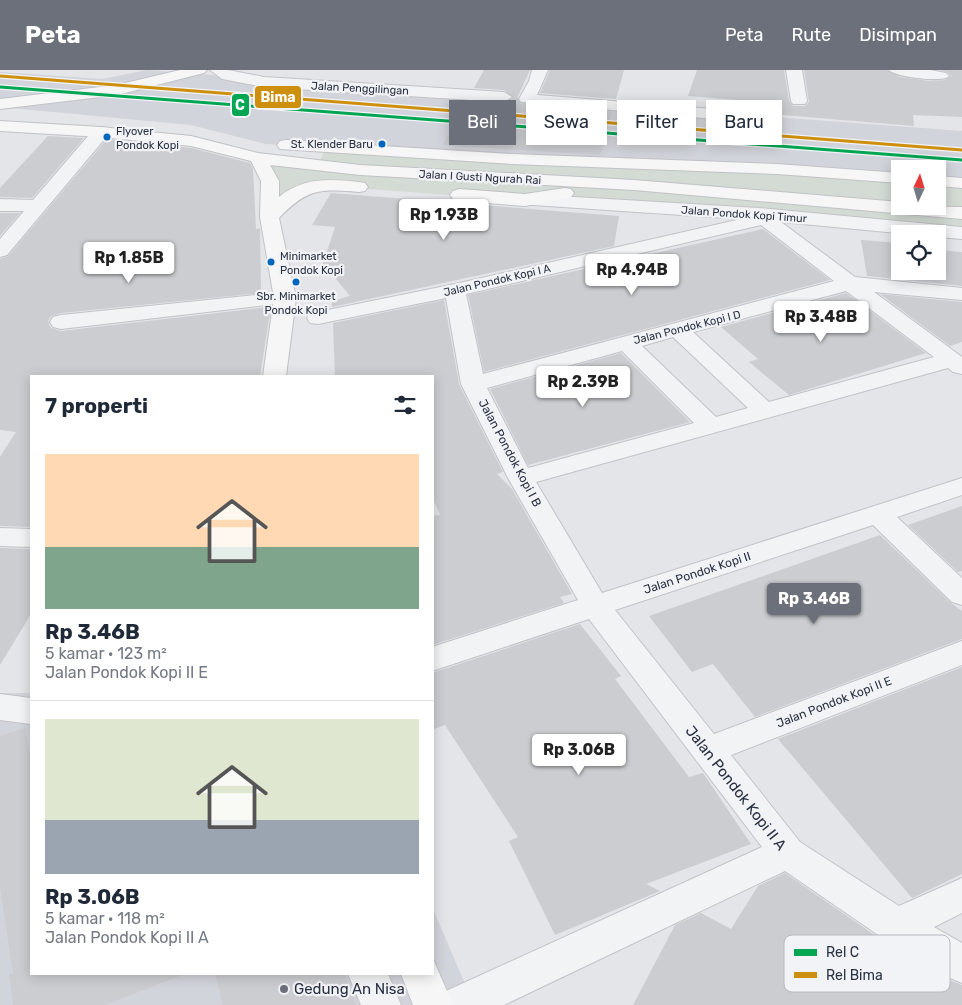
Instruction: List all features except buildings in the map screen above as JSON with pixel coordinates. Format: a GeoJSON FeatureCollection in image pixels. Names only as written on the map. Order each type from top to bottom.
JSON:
{"type":"FeatureCollection","features":[{"type":"Feature","properties":{"kind":"main road"},"geometry":{"type":"LineString","coordinates":[[0,96],[22,94],[147,70]]}},
{"type":"Feature","properties":{"kind":"main road"},"geometry":{"type":"LineString","coordinates":[[0,106],[117,90],[199,70]]}},
{"type":"Feature","properties":{"kind":"main road","name":"Jalan I Gusti Ngurah Rai"},"geometry":{"type":"LineString","coordinates":[[0,106],[191,125],[266,144],[512,158],[777,168],[891,177]]}},
{"type":"Feature","properties":{"kind":"main road","name":"Jalan I Gusti Ngurah Rai"},"geometry":{"type":"LineString","coordinates":[[0,126],[102,132],[191,141],[258,158],[360,170],[634,184],[962,212]]}},
{"type":"Feature","properties":{"kind":"main road"},"geometry":{"type":"LineString","coordinates":[[258,158],[270,181],[269,216],[285,298],[274,375]]}},
{"type":"Feature","properties":{"kind":"main road"},"geometry":{"type":"LineString","coordinates":[[946,182],[962,183]]}},
{"type":"Feature","properties":{"kind":"main road"},"geometry":{"type":"LineString","coordinates":[[438,193],[525,200],[634,184]]}},
{"type":"Feature","properties":{"kind":"main road"},"geometry":{"type":"LineString","coordinates":[[269,216],[288,197],[305,187],[315,185],[382,189]]}},
{"type":"Feature","properties":{"kind":"main road"},"geometry":{"type":"LineString","coordinates":[[420,975],[433,1005]]}},
{"type":"Feature","properties":{"kind":"street","name":"Jalan Penggilingan"},"geometry":{"type":"LineString","coordinates":[[218,70],[227,76],[264,82],[504,97]]}},
{"type":"Feature","properties":{"kind":"street"},"geometry":{"type":"LineString","coordinates":[[540,70],[537,81],[527,99],[706,113]]}},
{"type":"Feature","properties":{"kind":"street"},"geometry":{"type":"LineString","coordinates":[[794,70],[799,101]]}},
{"type":"Feature","properties":{"kind":"street"},"geometry":{"type":"LineString","coordinates":[[897,70],[940,76]]}},
{"type":"Feature","properties":{"kind":"street"},"geometry":{"type":"LineString","coordinates":[[389,89],[399,81],[404,72]]}},
{"type":"Feature","properties":{"kind":"street"},"geometry":{"type":"LineString","coordinates":[[0,251],[102,132]]}},
{"type":"Feature","properties":{"kind":"street","name":"Jalan Pondok Kopi Timur"},"geometry":{"type":"LineString","coordinates":[[525,200],[761,216],[962,233]]}},
{"type":"Feature","properties":{"kind":"street"},"geometry":{"type":"LineString","coordinates":[[0,205],[39,206]]}},
{"type":"Feature","properties":{"kind":"street"},"geometry":{"type":"LineString","coordinates":[[761,216],[956,364]]}},
{"type":"Feature","properties":{"kind":"street","name":"Jalan Pondok Kopi I A"},"geometry":{"type":"LineString","coordinates":[[318,318],[455,290],[761,216]]}},
{"type":"Feature","properties":{"kind":"street","name":"Jalan Pondok Kopi I D"},"geometry":{"type":"LineString","coordinates":[[474,384],[626,342],[851,284],[962,294]]}},
{"type":"Feature","properties":{"kind":"street","name":"Jalan Pondok Kopi I B"},"geometry":{"type":"LineString","coordinates":[[455,290],[474,384],[521,478],[595,605]]}},
{"type":"Feature","properties":{"kind":"street"},"geometry":{"type":"LineString","coordinates":[[61,322],[285,298]]}},
{"type":"Feature","properties":{"kind":"street"},"geometry":{"type":"LineString","coordinates":[[678,330],[764,411]]}},
{"type":"Feature","properties":{"kind":"street"},"geometry":{"type":"LineString","coordinates":[[626,342],[710,426]]}},
{"type":"Feature","properties":{"kind":"street"},"geometry":{"type":"LineString","coordinates":[[521,478],[764,411],[956,364]]}},
{"type":"Feature","properties":{"kind":"street","name":"Jalan Pondok Kopi II"},"geometry":{"type":"LineString","coordinates":[[434,657],[879,515],[962,486]]}},
{"type":"Feature","properties":{"kind":"street"},"geometry":{"type":"LineString","coordinates":[[879,515],[962,595]]}},
{"type":"Feature","properties":{"kind":"street"},"geometry":{"type":"LineString","coordinates":[[0,537],[30,538]]}},
{"type":"Feature","properties":{"kind":"street","name":"Jalan Pondok Kopi II A"},"geometry":{"type":"LineString","coordinates":[[595,605],[787,854],[912,935]]}},
{"type":"Feature","properties":{"kind":"street","name":"Jalan Pondok Kopi II E"},"geometry":{"type":"LineString","coordinates":[[707,750],[962,653]]}},
{"type":"Feature","properties":{"kind":"street"},"geometry":{"type":"LineString","coordinates":[[0,707],[30,711]]}},
{"type":"Feature","properties":{"kind":"street"},"geometry":{"type":"LineString","coordinates":[[460,1005],[787,854]]}},
{"type":"Feature","properties":{"kind":"street"},"geometry":{"type":"LineString","coordinates":[[897,926],[962,895]]}},
{"type":"Feature","properties":{"kind":"street","name":"Jalan Pondok Kopi II A"},"geometry":{"type":"LineString","coordinates":[[950,957],[962,964]]}},
{"type":"Feature","properties":{"kind":"street"},"geometry":{"type":"LineString","coordinates":[[368,975],[380,1005]]}},
{"type":"Feature","properties":{"kind":"shaded area"},"geometry":{"type":"Polygon","coordinates":[[[147,70],[548,100],[526,100],[526,145],[607,145],[607,104],[617,105],[617,145],[696,145],[696,111],[706,112],[706,145],[782,145],[782,118],[962,131],[962,183],[946,182],[946,160],[891,160],[891,179],[266,144],[191,125],[0,107],[0,72],[102,79],[147,70]]]}},
{"type":"Feature","properties":{"kind":"shaded area"},"geometry":{"type":"Polygon","coordinates":[[[326,147],[891,181],[891,215],[946,215],[946,184],[962,185],[962,233],[946,232],[946,225],[891,225],[891,228],[315,185],[269,217],[258,158],[318,165],[326,147]]]}},
{"type":"Feature","properties":{"kind":"shaded area"},"geometry":{"type":"Polygon","coordinates":[[[0,693],[30,693],[30,975],[434,975],[434,911],[474,1005],[0,1005],[0,693]]]}},
{"type":"Feature","properties":{"kind":"rail line","name":"Bima"},"geometry":{"type":"LineString","coordinates":[[0,76],[962,150]]}},
{"type":"Feature","properties":{"kind":"rail line","name":"C"},"geometry":{"type":"LineString","coordinates":[[0,87],[962,160]]}},
{"type":"Feature","properties":{"kind":"place","name":"Flyover Pondok Kopi"},"geometry":{"type":"Point","coordinates":[107,137]}},
{"type":"Feature","properties":{"kind":"place","name":"St. Klender Baru"},"geometry":{"type":"Point","coordinates":[382,144]}},
{"type":"Feature","properties":{"kind":"place","name":"Minimarket Pondok Kopi"},"geometry":{"type":"Point","coordinates":[271,262]}},
{"type":"Feature","properties":{"kind":"place","name":"Sbr. Minimarket Pondok Kopi"},"geometry":{"type":"Point","coordinates":[296,282]}},
{"type":"Feature","properties":{"kind":"place","name":"Gedung An Nisa"},"geometry":{"type":"Point","coordinates":[284,989]}}]}
